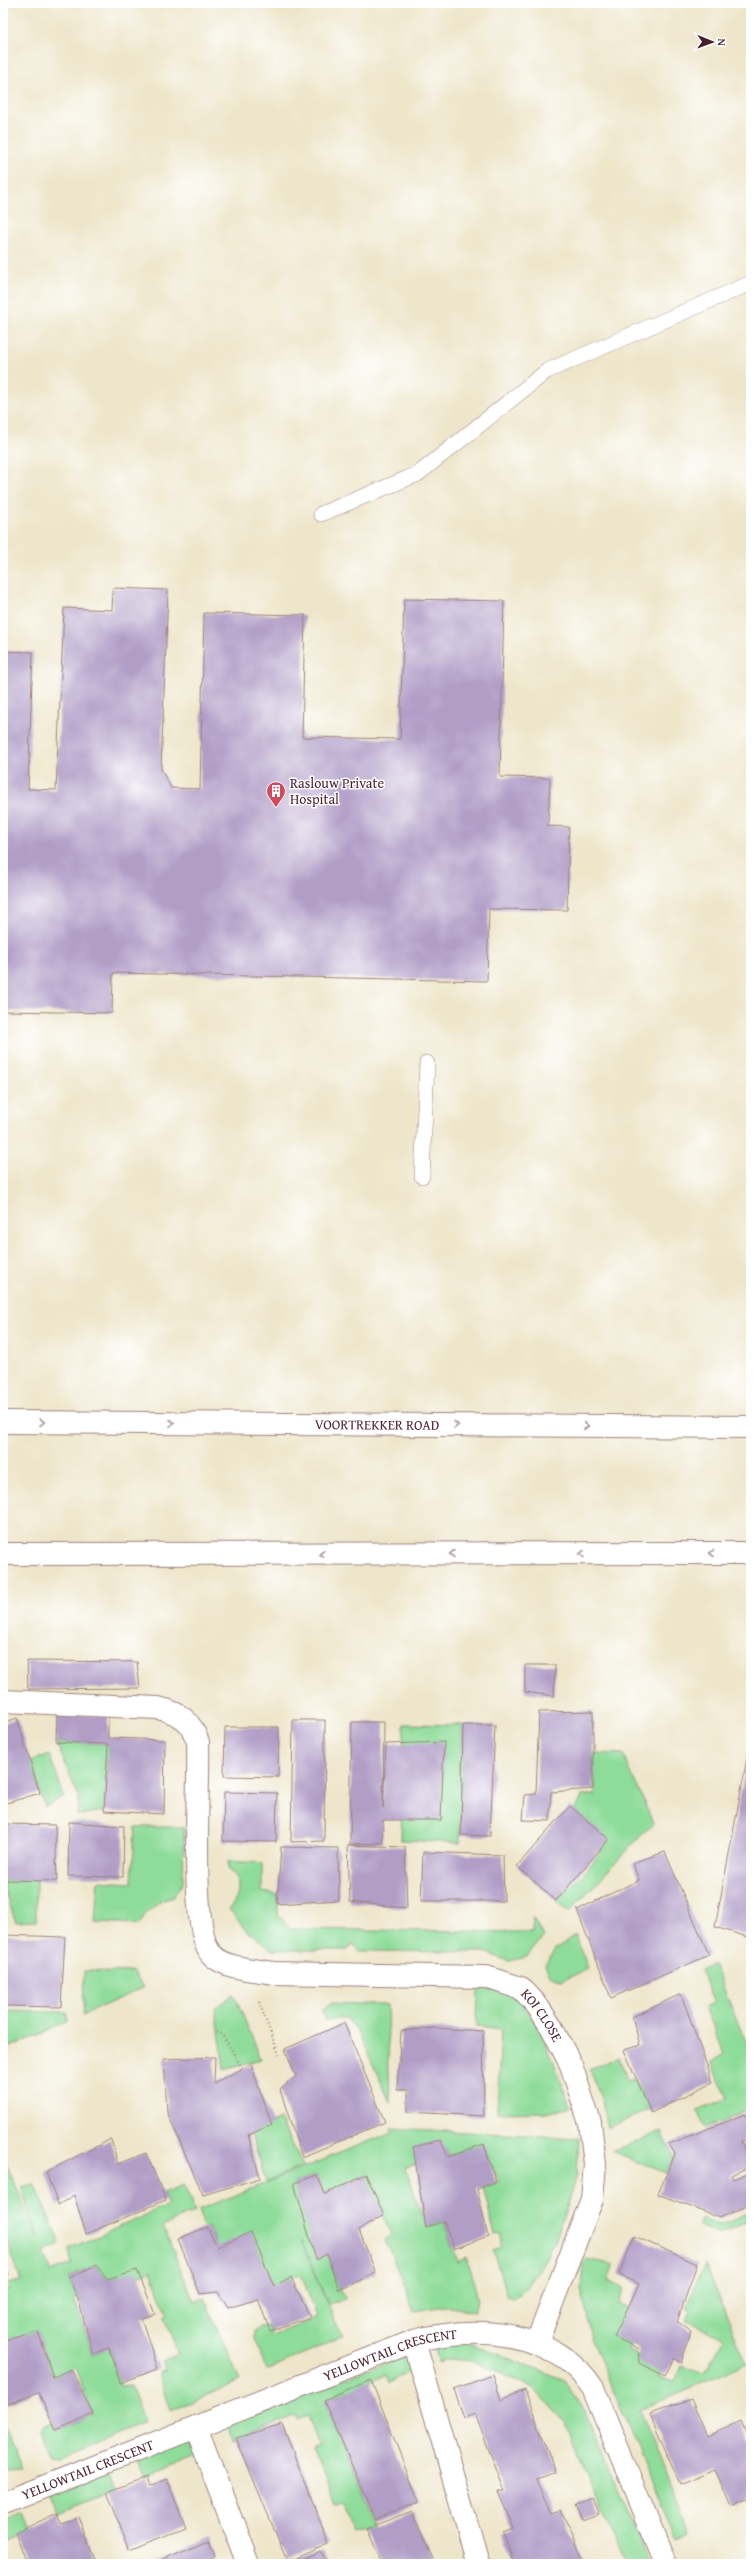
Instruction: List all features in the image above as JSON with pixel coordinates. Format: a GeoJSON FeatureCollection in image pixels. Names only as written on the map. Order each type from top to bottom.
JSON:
{"type":"FeatureCollection","features":[{"type":"Feature","properties":{"kind":"street","name":"VOORTREKKER ROAD"},"geometry":{"type":"LineString","coordinates":[[3,1422],[751,1427]]}},
{"type":"Feature","properties":{"kind":"street"},"geometry":{"type":"LineString","coordinates":[[3,1554],[751,1554]]}},
{"type":"Feature","properties":{"kind":"street","name":"KOI CLOSE"},"geometry":{"type":"LineString","coordinates":[[3,1701],[158,1708],[176,1712],[187,1721],[194,1730],[198,1742],[198,1910],[204,1944],[211,1954],[240,1967],[274,1973],[486,1977],[521,1988],[536,2004],[552,2028],[571,2065],[590,2123],[594,2164],[592,2199],[537,2342]]}},
{"type":"Feature","properties":{"kind":"street","name":"YELLOWTAIL CRESCENT"},"geometry":{"type":"LineString","coordinates":[[3,2503],[414,2341],[444,2333],[468,2332],[537,2342],[565,2357],[582,2372],[593,2388],[665,2564]]}},
{"type":"Feature","properties":{"kind":"street"},"geometry":{"type":"LineString","coordinates":[[414,2341],[478,2564]]}},
{"type":"Feature","properties":{"kind":"street"},"geometry":{"type":"LineString","coordinates":[[196,2427],[248,2564]]}},
{"type":"Feature","properties":{"kind":"lane"},"geometry":{"type":"LineString","coordinates":[[321,514],[418,474],[547,371],[751,284]]}},
{"type":"Feature","properties":{"kind":"lane"},"geometry":{"type":"LineString","coordinates":[[422,1176],[427,1063]]}},
{"type":"Feature","properties":{"kind":"path"},"geometry":{"type":"LineString","coordinates":[[258,2001],[279,2055]]}},
{"type":"Feature","properties":{"kind":"path"},"geometry":{"type":"LineString","coordinates":[[218,2032],[222,2034],[242,2068]]}},
{"type":"Feature","properties":{"kind":"green space"},"geometry":{"type":"Polygon","coordinates":[[[404,1724],[463,1725],[460,1843],[401,1840],[404,1724]]]}},
{"type":"Feature","properties":{"kind":"green space"},"geometry":{"type":"Polygon","coordinates":[[[56,1742],[108,1744],[104,1811],[77,1815],[79,1797],[56,1742]]]}},
{"type":"Feature","properties":{"kind":"green space"},"geometry":{"type":"Polygon","coordinates":[[[593,1753],[623,1754],[653,1823],[569,1912],[556,1901],[586,1871],[609,1840],[574,1810],[580,1802],[582,1795],[595,1795],[593,1753]]]}},
{"type":"Feature","properties":{"kind":"green space"},"geometry":{"type":"Polygon","coordinates":[[[49,1754],[64,1796],[45,1807],[30,1762],[49,1754]]]}},
{"type":"Feature","properties":{"kind":"green space"},"geometry":{"type":"Polygon","coordinates":[[[135,1827],[184,1827],[183,1883],[173,1897],[161,1901],[147,1912],[139,1924],[95,1922],[98,1881],[132,1883],[135,1827]]]}},
{"type":"Feature","properties":{"kind":"green space"},"geometry":{"type":"Polygon","coordinates":[[[228,1861],[262,1863],[262,1892],[278,1894],[278,1915],[292,1929],[532,1932],[533,1917],[543,1937],[527,1957],[509,1961],[485,1952],[358,1951],[353,1943],[348,1950],[273,1950],[245,1929],[229,1909],[238,1894],[238,1886],[237,1876],[228,1869],[228,1861]]]}},
{"type":"Feature","properties":{"kind":"green space"},"geometry":{"type":"Polygon","coordinates":[[[3,1880],[36,1880],[36,1921],[16,1922],[3,1887],[3,1880]]]}},
{"type":"Feature","properties":{"kind":"green space"},"geometry":{"type":"Polygon","coordinates":[[[576,1935],[588,1969],[561,1981],[550,1975],[545,1964],[555,1949],[576,1935]]]}},
{"type":"Feature","properties":{"kind":"green space"},"geometry":{"type":"Polygon","coordinates":[[[713,1964],[751,2054],[751,2113],[749,2110],[705,2128],[697,2111],[727,2098],[712,2062],[725,2054],[705,2007],[715,2002],[700,1970],[713,1964]]]}},
{"type":"Feature","properties":{"kind":"green space"},"geometry":{"type":"Polygon","coordinates":[[[84,1971],[134,1972],[143,1988],[83,2015],[84,1971]]]}},
{"type":"Feature","properties":{"kind":"green space"},"geometry":{"type":"Polygon","coordinates":[[[478,1985],[508,1993],[519,2000],[529,2012],[546,2044],[571,2107],[550,2112],[497,2113],[501,2029],[477,2026],[478,1985]]]}},
{"type":"Feature","properties":{"kind":"green space"},"geometry":{"type":"Polygon","coordinates":[[[234,1994],[261,2059],[224,2069],[216,2007],[234,1994]]]}},
{"type":"Feature","properties":{"kind":"green space"},"geometry":{"type":"Polygon","coordinates":[[[331,2003],[387,2005],[390,2102],[357,2030],[346,2018],[325,2020],[321,2011],[331,2003]]]}},
{"type":"Feature","properties":{"kind":"green space"},"geometry":{"type":"Polygon","coordinates":[[[3,2011],[67,2012],[67,2022],[3,2050],[3,2011]]]}},
{"type":"Feature","properties":{"kind":"green space"},"geometry":{"type":"Polygon","coordinates":[[[619,2057],[627,2080],[634,2078],[650,2109],[608,2128],[602,2100],[590,2070],[619,2057]]]}},
{"type":"Feature","properties":{"kind":"green space"},"geometry":{"type":"Polygon","coordinates":[[[280,2119],[303,2166],[266,2182],[251,2134],[280,2119]]]}},
{"type":"Feature","properties":{"kind":"green space"},"geometry":{"type":"Polygon","coordinates":[[[391,2128],[579,2138],[577,2176],[563,2218],[546,2259],[527,2287],[514,2300],[506,2294],[493,2250],[502,2247],[501,2234],[495,2235],[483,2187],[499,2182],[483,2144],[448,2156],[440,2140],[417,2164],[405,2167],[427,2227],[444,2221],[457,2262],[466,2258],[479,2300],[475,2311],[444,2306],[414,2311],[385,2239],[391,2236],[366,2174],[325,2194],[317,2175],[294,2183],[317,2259],[327,2254],[339,2290],[346,2299],[329,2305],[301,2241],[335,2321],[344,2336],[267,2370],[254,2340],[254,2331],[259,2326],[267,2325],[272,2336],[317,2317],[301,2274],[274,2286],[217,2246],[208,2227],[204,2229],[198,2210],[392,2132],[391,2128]]]}},
{"type":"Feature","properties":{"kind":"green space"},"geometry":{"type":"Polygon","coordinates":[[[662,2131],[673,2157],[666,2173],[612,2151],[662,2131]]]}},
{"type":"Feature","properties":{"kind":"green space"},"geometry":{"type":"Polygon","coordinates":[[[3,2156],[38,2239],[21,2187],[34,2184],[60,2243],[44,2252],[52,2272],[72,2264],[68,2249],[168,2206],[163,2193],[184,2185],[194,2212],[163,2226],[194,2302],[204,2298],[240,2381],[170,2411],[158,2373],[164,2371],[162,2362],[178,2354],[164,2317],[168,2315],[151,2271],[139,2276],[107,2279],[96,2265],[68,2278],[78,2298],[74,2299],[93,2354],[109,2348],[120,2387],[131,2386],[145,2422],[58,2458],[50,2457],[41,2432],[43,2426],[53,2422],[56,2430],[93,2414],[75,2368],[53,2377],[38,2332],[3,2341],[3,2293],[10,2290],[7,2284],[21,2281],[8,2242],[3,2244],[3,2156]]]}},
{"type":"Feature","properties":{"kind":"green space"},"geometry":{"type":"Polygon","coordinates":[[[751,2212],[751,2221],[718,2234],[699,2226],[701,2217],[720,2225],[751,2212]]]}},
{"type":"Feature","properties":{"kind":"green space"},"geometry":{"type":"Polygon","coordinates":[[[587,2259],[614,2265],[608,2281],[624,2289],[618,2304],[628,2308],[630,2344],[628,2351],[638,2355],[639,2360],[660,2373],[659,2378],[675,2382],[682,2365],[705,2373],[723,2337],[686,2322],[690,2309],[686,2307],[705,2264],[747,2364],[640,2410],[689,2532],[675,2539],[593,2342],[581,2288],[583,2263],[587,2259]]]}},
{"type":"Feature","properties":{"kind":"green space"},"geometry":{"type":"Polygon","coordinates":[[[440,2339],[464,2341],[564,2380],[585,2411],[650,2564],[625,2564],[566,2423],[533,2388],[470,2360],[446,2360],[438,2362],[435,2348],[440,2339]]]}},
{"type":"Feature","properties":{"kind":"green space"},"geometry":{"type":"Polygon","coordinates":[[[407,2355],[411,2371],[389,2382],[386,2375],[324,2401],[376,2525],[356,2532],[342,2502],[334,2506],[325,2478],[311,2449],[319,2446],[308,2416],[298,2420],[296,2415],[233,2440],[229,2426],[233,2420],[407,2355]]]}},
{"type":"Feature","properties":{"kind":"green space"},"geometry":{"type":"Polygon","coordinates":[[[3,2423],[22,2470],[3,2471],[3,2423]]]}},
{"type":"Feature","properties":{"kind":"green space"},"geometry":{"type":"Polygon","coordinates":[[[196,2436],[203,2455],[146,2477],[139,2460],[196,2436]]]}},
{"type":"Feature","properties":{"kind":"green space"},"geometry":{"type":"Polygon","coordinates":[[[109,2472],[115,2490],[57,2513],[48,2496],[109,2472]]]}},
{"type":"Feature","properties":{"kind":"green space"},"geometry":{"type":"Polygon","coordinates":[[[20,2509],[27,2528],[3,2539],[3,2516],[20,2509]]]}},
{"type":"Feature","properties":{"kind":"building","name":"Raslouw Private Hospital"},"geometry":{"type":"Polygon","coordinates":[[[113,588],[168,590],[161,769],[171,788],[200,789],[204,613],[305,615],[302,737],[400,739],[404,599],[504,601],[500,777],[550,778],[548,826],[569,827],[567,910],[489,909],[487,981],[113,973],[112,1013],[3,1011],[3,651],[33,652],[28,789],[56,790],[64,608],[112,610],[113,588]]]}},
{"type":"Feature","properties":{"kind":"building"},"geometry":{"type":"Polygon","coordinates":[[[27,1661],[137,1662],[140,1688],[28,1689],[27,1661]]]}},
{"type":"Feature","properties":{"kind":"building"},"geometry":{"type":"Polygon","coordinates":[[[525,1665],[555,1665],[554,1696],[525,1692],[525,1665]]]}},
{"type":"Feature","properties":{"kind":"building"},"geometry":{"type":"Polygon","coordinates":[[[593,1711],[593,1789],[551,1792],[550,1821],[523,1820],[525,1795],[536,1794],[539,1712],[593,1711]]]}},
{"type":"Feature","properties":{"kind":"building"},"geometry":{"type":"Polygon","coordinates":[[[57,1714],[108,1716],[108,1738],[165,1740],[164,1814],[104,1811],[108,1744],[56,1742],[57,1714]]]}},
{"type":"Feature","properties":{"kind":"building"},"geometry":{"type":"Polygon","coordinates":[[[17,1718],[40,1793],[3,1804],[3,1723],[17,1718]]]}},
{"type":"Feature","properties":{"kind":"building"},"geometry":{"type":"Polygon","coordinates":[[[293,1720],[325,1720],[324,1841],[291,1842],[293,1720]]]}},
{"type":"Feature","properties":{"kind":"building"},"geometry":{"type":"Polygon","coordinates":[[[352,1722],[384,1722],[383,1808],[386,1744],[444,1742],[441,1820],[383,1820],[382,1843],[350,1844],[352,1722]]]}},
{"type":"Feature","properties":{"kind":"building"},"geometry":{"type":"Polygon","coordinates":[[[463,1725],[495,1725],[490,1836],[461,1835],[463,1725]]]}},
{"type":"Feature","properties":{"kind":"building"},"geometry":{"type":"Polygon","coordinates":[[[225,1727],[279,1727],[278,1777],[224,1776],[225,1727]]]}},
{"type":"Feature","properties":{"kind":"building"},"geometry":{"type":"Polygon","coordinates":[[[749,1749],[751,1750],[751,1938],[715,1927],[749,1749]]]}},
{"type":"Feature","properties":{"kind":"building"},"geometry":{"type":"Polygon","coordinates":[[[224,1792],[277,1793],[276,1842],[223,1841],[224,1792]]]}},
{"type":"Feature","properties":{"kind":"building"},"geometry":{"type":"Polygon","coordinates":[[[570,1806],[609,1839],[556,1901],[517,1866],[570,1806]]]}},
{"type":"Feature","properties":{"kind":"building"},"geometry":{"type":"Polygon","coordinates":[[[69,1822],[124,1826],[123,1877],[68,1876],[69,1822]]]}},
{"type":"Feature","properties":{"kind":"building"},"geometry":{"type":"Polygon","coordinates":[[[3,1824],[55,1825],[57,1881],[3,1880],[3,1824]]]}},
{"type":"Feature","properties":{"kind":"building"},"geometry":{"type":"Polygon","coordinates":[[[348,1845],[405,1847],[407,1908],[350,1902],[348,1845]]]}},
{"type":"Feature","properties":{"kind":"building"},"geometry":{"type":"Polygon","coordinates":[[[281,1847],[338,1848],[339,1900],[277,1904],[281,1847]]]}},
{"type":"Feature","properties":{"kind":"building"},"geometry":{"type":"Polygon","coordinates":[[[423,1852],[503,1855],[504,1901],[421,1901],[423,1852]]]}},
{"type":"Feature","properties":{"kind":"building"},"geometry":{"type":"Polygon","coordinates":[[[665,1852],[709,1955],[611,1998],[577,1910],[639,1880],[632,1863],[665,1852]]]}},
{"type":"Feature","properties":{"kind":"building"},"geometry":{"type":"Polygon","coordinates":[[[3,1935],[65,1937],[61,2007],[3,2006],[3,1935]]]}},
{"type":"Feature","properties":{"kind":"building"},"geometry":{"type":"Polygon","coordinates":[[[681,1994],[713,2082],[651,2113],[624,2050],[640,2045],[632,2017],[681,1994]]]}},
{"type":"Feature","properties":{"kind":"building"},"geometry":{"type":"Polygon","coordinates":[[[344,2023],[385,2122],[302,2157],[280,2090],[296,2076],[285,2049],[344,2023]]]}},
{"type":"Feature","properties":{"kind":"building"},"geometry":{"type":"Polygon","coordinates":[[[434,2028],[483,2031],[484,2116],[408,2112],[408,2090],[397,2090],[401,2031],[434,2028]]]}},
{"type":"Feature","properties":{"kind":"building"},"geometry":{"type":"Polygon","coordinates":[[[215,2057],[214,2083],[251,2064],[272,2125],[248,2135],[260,2178],[203,2195],[167,2112],[164,2059],[215,2057]]]}},
{"type":"Feature","properties":{"kind":"building"},"geometry":{"type":"Polygon","coordinates":[[[745,2114],[751,2129],[751,2137],[741,2141],[751,2166],[731,2175],[733,2179],[748,2174],[751,2178],[751,2204],[719,2218],[658,2194],[675,2154],[669,2144],[745,2114]]]}},
{"type":"Feature","properties":{"kind":"building"},"geometry":{"type":"Polygon","coordinates":[[[111,2139],[118,2164],[146,2153],[166,2200],[86,2234],[74,2195],[58,2205],[46,2172],[111,2139]]]}},
{"type":"Feature","properties":{"kind":"building"},"geometry":{"type":"Polygon","coordinates":[[[440,2140],[448,2156],[484,2144],[496,2182],[477,2189],[488,2236],[454,2249],[444,2221],[426,2228],[413,2147],[440,2140]]]}},
{"type":"Feature","properties":{"kind":"building"},"geometry":{"type":"Polygon","coordinates":[[[366,2174],[384,2215],[359,2230],[376,2273],[339,2290],[327,2254],[316,2260],[294,2183],[317,2175],[325,2194],[366,2174]]]}},
{"type":"Feature","properties":{"kind":"building"},"geometry":{"type":"Polygon","coordinates":[[[207,2227],[217,2246],[251,2232],[274,2286],[291,2277],[310,2317],[270,2331],[258,2299],[228,2308],[218,2292],[200,2294],[178,2239],[207,2227]]]}},
{"type":"Feature","properties":{"kind":"building"},"geometry":{"type":"Polygon","coordinates":[[[634,2236],[697,2264],[677,2322],[691,2332],[681,2363],[674,2358],[665,2376],[639,2363],[638,2348],[614,2337],[639,2284],[619,2275],[634,2236]]]}},
{"type":"Feature","properties":{"kind":"building"},"geometry":{"type":"Polygon","coordinates":[[[3,2262],[8,2275],[3,2277],[3,2262]]]}},
{"type":"Feature","properties":{"kind":"building"},"geometry":{"type":"Polygon","coordinates":[[[96,2265],[107,2279],[137,2270],[155,2314],[141,2318],[158,2369],[120,2383],[109,2348],[93,2354],[78,2298],[68,2278],[96,2265]]]}},
{"type":"Feature","properties":{"kind":"building"},"geometry":{"type":"Polygon","coordinates":[[[38,2331],[53,2377],[71,2369],[93,2414],[56,2430],[38,2392],[3,2406],[3,2341],[38,2331]]]}},
{"type":"Feature","properties":{"kind":"building"},"geometry":{"type":"Polygon","coordinates":[[[493,2375],[501,2400],[525,2390],[556,2473],[537,2480],[552,2513],[561,2510],[583,2564],[515,2564],[504,2533],[514,2529],[498,2492],[505,2492],[475,2414],[464,2418],[454,2389],[493,2375]]]}},
{"type":"Feature","properties":{"kind":"building"},"geometry":{"type":"Polygon","coordinates":[[[371,2380],[419,2502],[375,2519],[324,2401],[371,2380]]]}},
{"type":"Feature","properties":{"kind":"building"},"geometry":{"type":"Polygon","coordinates":[[[691,2399],[707,2436],[741,2421],[751,2446],[751,2498],[731,2507],[715,2469],[680,2484],[650,2414],[691,2399]]]}},
{"type":"Feature","properties":{"kind":"building"},"geometry":{"type":"Polygon","coordinates":[[[282,2424],[329,2544],[287,2560],[236,2438],[282,2424]]]}},
{"type":"Feature","properties":{"kind":"building"},"geometry":{"type":"Polygon","coordinates":[[[146,2477],[149,2486],[167,2479],[186,2528],[129,2550],[107,2492],[146,2477]]]}},
{"type":"Feature","properties":{"kind":"building"},"geometry":{"type":"Polygon","coordinates":[[[592,2497],[599,2514],[583,2520],[576,2503],[592,2497]]]}},
{"type":"Feature","properties":{"kind":"building"},"geometry":{"type":"Polygon","coordinates":[[[412,2511],[434,2564],[382,2564],[367,2528],[412,2511]]]}},
{"type":"Feature","properties":{"kind":"building"},"geometry":{"type":"Polygon","coordinates":[[[57,2513],[61,2523],[79,2517],[97,2564],[27,2564],[15,2533],[57,2513]]]}},
{"type":"Feature","properties":{"kind":"building"},"geometry":{"type":"Polygon","coordinates":[[[209,2541],[215,2557],[201,2564],[153,2564],[209,2541]]]}},
{"type":"Feature","properties":{"kind":"building"},"geometry":{"type":"Polygon","coordinates":[[[322,2551],[327,2564],[289,2564],[322,2551]]]}},
{"type":"Feature","properties":{"kind":"place","name":"Raslouw Private Hospital"},"geometry":{"type":"Point","coordinates":[276,808]}}]}
